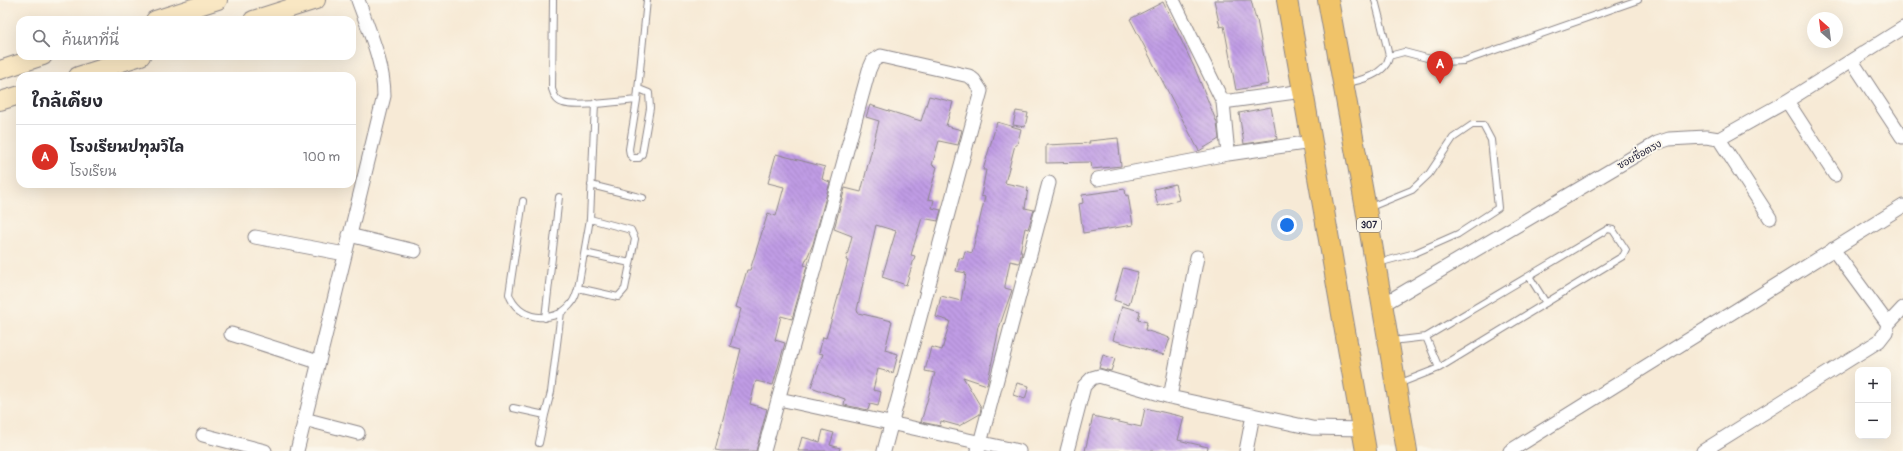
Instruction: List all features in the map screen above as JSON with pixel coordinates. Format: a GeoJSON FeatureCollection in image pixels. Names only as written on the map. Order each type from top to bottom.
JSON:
{"type":"FeatureCollection","features":[{"type":"Feature","properties":{"kind":"main road"},"geometry":{"type":"LineString","coordinates":[[168,16],[218,0]]}},
{"type":"Feature","properties":{"kind":"main road"},"geometry":{"type":"LineString","coordinates":[[266,16],[316,0]]}},
{"type":"Feature","properties":{"kind":"main road"},"geometry":{"type":"LineString","coordinates":[[1287,0],[1366,451]]}},
{"type":"Feature","properties":{"kind":"main road","name":"307"},"geometry":{"type":"LineString","coordinates":[[1328,0],[1342,84],[1366,209],[1407,451]]}},
{"type":"Feature","properties":{"kind":"main road"},"geometry":{"type":"LineString","coordinates":[[0,70],[31,60]]}},
{"type":"Feature","properties":{"kind":"main road"},"geometry":{"type":"LineString","coordinates":[[91,72],[128,60]]}},
{"type":"Feature","properties":{"kind":"main road"},"geometry":{"type":"LineString","coordinates":[[0,101],[16,96]]}},
{"type":"Feature","properties":{"kind":"street"},"geometry":{"type":"LineString","coordinates":[[297,451],[384,96],[384,80],[381,68],[358,0]]}},
{"type":"Feature","properties":{"kind":"street"},"geometry":{"type":"LineString","coordinates":[[1173,0],[1223,102],[1228,154]]}},
{"type":"Feature","properties":{"kind":"street"},"geometry":{"type":"LineString","coordinates":[[1770,218],[1720,139],[1787,101],[1903,28]]}},
{"type":"Feature","properties":{"kind":"street"},"geometry":{"type":"LineString","coordinates":[[764,451],[869,70],[873,61],[881,56],[969,76],[974,80],[981,91],[884,451]]}},
{"type":"Feature","properties":{"kind":"street"},"geometry":{"type":"LineString","coordinates":[[1852,61],[1902,137]]}},
{"type":"Feature","properties":{"kind":"street"},"geometry":{"type":"LineString","coordinates":[[1223,102],[1303,91]]}},
{"type":"Feature","properties":{"kind":"street"},"geometry":{"type":"LineString","coordinates":[[1787,101],[1835,175]]}},
{"type":"Feature","properties":{"kind":"street","name":"ซอยซื่อตรง"},"geometry":{"type":"LineString","coordinates":[[1382,305],[1657,143],[1669,139],[1706,137],[1720,139]]}},
{"type":"Feature","properties":{"kind":"street"},"geometry":{"type":"LineString","coordinates":[[1097,179],[1228,154],[1312,142]]}},
{"type":"Feature","properties":{"kind":"street"},"geometry":{"type":"LineString","coordinates":[[979,447],[1049,183]]}},
{"type":"Feature","properties":{"kind":"street"},"geometry":{"type":"LineString","coordinates":[[1510,451],[1903,206]]}},
{"type":"Feature","properties":{"kind":"street"},"geometry":{"type":"LineString","coordinates":[[349,235],[416,251]]}},
{"type":"Feature","properties":{"kind":"street"},"geometry":{"type":"LineString","coordinates":[[255,236],[345,254]]}},
{"type":"Feature","properties":{"kind":"street"},"geometry":{"type":"LineString","coordinates":[[1833,249],[1888,324]]}},
{"type":"Feature","properties":{"kind":"street"},"geometry":{"type":"LineString","coordinates":[[1170,397],[1197,257]]}},
{"type":"Feature","properties":{"kind":"street"},"geometry":{"type":"LineString","coordinates":[[1703,451],[1879,341],[1886,332],[1888,324],[1903,308]]}},
{"type":"Feature","properties":{"kind":"street"},"geometry":{"type":"LineString","coordinates":[[231,334],[318,362]]}},
{"type":"Feature","properties":{"kind":"street"},"geometry":{"type":"LineString","coordinates":[[1067,451],[1084,386],[1092,378],[1099,376],[1170,397],[1312,428],[1362,429]]}},
{"type":"Feature","properties":{"kind":"street"},"geometry":{"type":"LineString","coordinates":[[778,399],[891,422],[979,447],[1019,451]]}},
{"type":"Feature","properties":{"kind":"street"},"geometry":{"type":"LineString","coordinates":[[1246,451],[1253,415]]}},
{"type":"Feature","properties":{"kind":"street"},"geometry":{"type":"LineString","coordinates":[[304,419],[358,433]]}},
{"type":"Feature","properties":{"kind":"street"},"geometry":{"type":"LineString","coordinates":[[203,435],[265,451]]}},
{"type":"Feature","properties":{"kind":"lane"},"geometry":{"type":"LineString","coordinates":[[553,0],[552,89],[555,98],[562,103],[574,105],[637,100]]}},
{"type":"Feature","properties":{"kind":"lane"},"geometry":{"type":"LineString","coordinates":[[639,89],[649,93],[650,108],[642,154],[639,158],[633,158],[630,155],[629,149],[639,89],[647,0]]}},
{"type":"Feature","properties":{"kind":"lane"},"geometry":{"type":"LineString","coordinates":[[1342,84],[1369,78],[1387,63],[1389,56],[1375,0]]}},
{"type":"Feature","properties":{"kind":"lane"},"geometry":{"type":"LineString","coordinates":[[1389,56],[1404,52],[1442,62],[1464,61],[1638,0]]}},
{"type":"Feature","properties":{"kind":"lane"},"geometry":{"type":"LineString","coordinates":[[523,201],[509,294],[513,304],[525,313],[534,317],[545,318],[561,312],[570,306],[575,299],[578,288],[590,219],[595,103]]}},
{"type":"Feature","properties":{"kind":"lane"},"geometry":{"type":"LineString","coordinates":[[1366,209],[1412,190],[1429,174],[1453,138],[1472,125],[1483,125],[1491,140],[1498,208],[1458,234],[1429,247],[1414,253],[1375,263]]}},
{"type":"Feature","properties":{"kind":"lane"},"geometry":{"type":"LineString","coordinates":[[591,185],[643,198]]}},
{"type":"Feature","properties":{"kind":"lane"},"geometry":{"type":"LineString","coordinates":[[545,318],[559,197]]}},
{"type":"Feature","properties":{"kind":"lane"},"geometry":{"type":"LineString","coordinates":[[578,288],[620,296],[625,289],[635,239],[634,233],[631,230],[590,219]]}},
{"type":"Feature","properties":{"kind":"lane"},"geometry":{"type":"LineString","coordinates":[[1388,342],[1426,337],[1608,230],[1613,230],[1626,250],[1623,256],[1439,368],[1396,384]]}},
{"type":"Feature","properties":{"kind":"lane"},"geometry":{"type":"LineString","coordinates":[[585,253],[630,263]]}},
{"type":"Feature","properties":{"kind":"lane"},"geometry":{"type":"LineString","coordinates":[[1529,276],[1546,303]]}},
{"type":"Feature","properties":{"kind":"lane"},"geometry":{"type":"LineString","coordinates":[[539,443],[551,392],[561,312]]}},
{"type":"Feature","properties":{"kind":"lane"},"geometry":{"type":"LineString","coordinates":[[1426,337],[1439,368]]}},
{"type":"Feature","properties":{"kind":"lane"},"geometry":{"type":"LineString","coordinates":[[513,408],[545,415]]}},
{"type":"Feature","properties":{"kind":"building"},"geometry":{"type":"Polygon","coordinates":[[[1214,0],[1251,0],[1257,20],[1269,84],[1236,90],[1224,26],[1220,27],[1214,0]]]}},
{"type":"Feature","properties":{"kind":"building"},"geometry":{"type":"Polygon","coordinates":[[[1163,2],[1195,69],[1217,123],[1219,139],[1199,151],[1130,19],[1163,2]]]}},
{"type":"Feature","properties":{"kind":"building"},"geometry":{"type":"Polygon","coordinates":[[[929,96],[953,102],[946,126],[962,130],[958,145],[939,141],[932,165],[937,167],[928,199],[934,200],[932,208],[941,210],[938,221],[922,218],[911,255],[915,256],[906,285],[882,277],[896,231],[876,225],[857,310],[858,313],[892,321],[885,350],[898,354],[893,373],[878,369],[873,390],[881,392],[878,406],[870,404],[868,410],[844,405],[845,399],[811,387],[823,354],[819,353],[823,337],[826,338],[848,261],[846,260],[852,236],[834,229],[845,188],[861,192],[879,121],[866,117],[870,105],[921,121],[929,96]]]}},
{"type":"Feature","properties":{"kind":"building"},"geometry":{"type":"Polygon","coordinates":[[[1271,107],[1277,139],[1244,144],[1239,113],[1271,107]]]}},
{"type":"Feature","properties":{"kind":"building"},"geometry":{"type":"Polygon","coordinates":[[[1016,111],[1028,113],[1025,127],[1013,125],[1016,111]]]}},
{"type":"Feature","properties":{"kind":"building"},"geometry":{"type":"Polygon","coordinates":[[[997,122],[1021,129],[1017,145],[1015,145],[1005,183],[1028,188],[1025,208],[1034,210],[1028,229],[1025,228],[1019,263],[1010,261],[1005,288],[1012,290],[999,328],[987,385],[963,377],[981,407],[980,414],[959,426],[941,421],[940,426],[921,422],[935,373],[925,371],[931,347],[942,350],[950,321],[936,317],[941,296],[961,301],[966,273],[956,271],[959,258],[963,259],[965,251],[972,253],[985,197],[981,196],[986,170],[983,170],[997,122]]]}},
{"type":"Feature","properties":{"kind":"building"},"geometry":{"type":"Polygon","coordinates":[[[1118,138],[1121,166],[1092,169],[1091,162],[1046,163],[1046,145],[1090,143],[1089,141],[1118,138]]]}},
{"type":"Feature","properties":{"kind":"building"},"geometry":{"type":"Polygon","coordinates":[[[776,154],[825,167],[822,179],[830,182],[813,244],[804,265],[807,266],[792,319],[781,316],[775,340],[785,343],[773,385],[756,381],[750,404],[767,409],[756,451],[715,450],[741,349],[730,346],[741,309],[736,307],[747,270],[750,270],[768,213],[776,216],[784,187],[768,183],[776,154]]]}},
{"type":"Feature","properties":{"kind":"building"},"geometry":{"type":"Polygon","coordinates":[[[1175,184],[1179,200],[1158,206],[1154,189],[1175,184]]]}},
{"type":"Feature","properties":{"kind":"building"},"geometry":{"type":"Polygon","coordinates":[[[1125,189],[1126,196],[1128,195],[1133,225],[1083,233],[1079,204],[1083,203],[1082,195],[1125,189]]]}},
{"type":"Feature","properties":{"kind":"building"},"geometry":{"type":"Polygon","coordinates":[[[1123,268],[1138,272],[1129,305],[1114,300],[1123,268]]]}},
{"type":"Feature","properties":{"kind":"building"},"geometry":{"type":"Polygon","coordinates":[[[1122,306],[1140,311],[1138,320],[1147,322],[1145,330],[1170,338],[1164,355],[1113,340],[1122,306]]]}},
{"type":"Feature","properties":{"kind":"building"},"geometry":{"type":"Polygon","coordinates":[[[1103,355],[1115,359],[1111,371],[1099,368],[1103,355]]]}},
{"type":"Feature","properties":{"kind":"building"},"geometry":{"type":"Polygon","coordinates":[[[1017,383],[1029,386],[1025,399],[1013,395],[1017,383]]]}},
{"type":"Feature","properties":{"kind":"building"},"geometry":{"type":"Polygon","coordinates":[[[1145,408],[1184,417],[1178,440],[1208,447],[1207,451],[1085,451],[1093,416],[1141,427],[1145,408]]]}},
{"type":"Feature","properties":{"kind":"building"},"geometry":{"type":"Polygon","coordinates":[[[823,430],[834,433],[830,445],[840,448],[839,451],[798,451],[802,437],[820,442],[823,430]]]}},
{"type":"Feature","properties":{"kind":"place","name":"โรงเรียนปทุมวิไล"},"geometry":{"type":"Point","coordinates":[1440,84]}}]}
